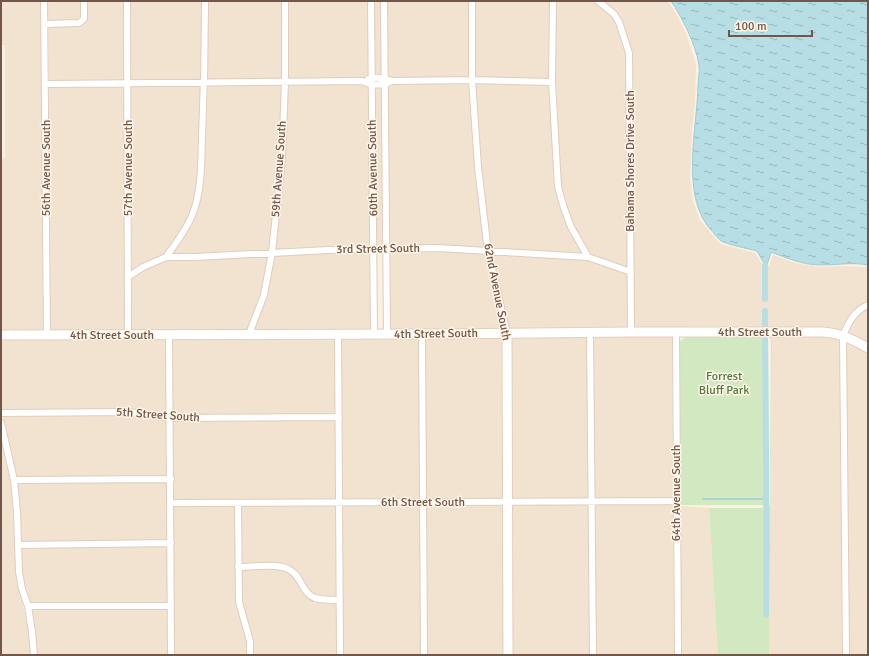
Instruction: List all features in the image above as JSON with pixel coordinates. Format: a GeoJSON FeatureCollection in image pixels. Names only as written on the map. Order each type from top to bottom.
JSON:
{"type":"FeatureCollection","features":[{"type":"Feature","properties":{"kind":"street","name":"56th Avenue South"},"geometry":{"type":"LineString","coordinates":[[44,1],[46,84],[47,336]]}},
{"type":"Feature","properties":{"kind":"street"},"geometry":{"type":"LineString","coordinates":[[45,24],[79,23],[84,19],[84,1]]}},
{"type":"Feature","properties":{"kind":"street","name":"57th Avenue South"},"geometry":{"type":"LineString","coordinates":[[127,1],[128,336]]}},
{"type":"Feature","properties":{"kind":"street"},"geometry":{"type":"LineString","coordinates":[[166,257],[193,214],[197,201],[200,180],[205,82],[205,1]]}},
{"type":"Feature","properties":{"kind":"street","name":"59th Avenue South"},"geometry":{"type":"LineString","coordinates":[[249,334],[264,295],[272,252],[282,158],[285,82],[285,1]]}},
{"type":"Feature","properties":{"kind":"street","name":"60th Avenue South"},"geometry":{"type":"LineString","coordinates":[[371,1],[374,334]]}},
{"type":"Feature","properties":{"kind":"street","name":"60th Avenue South"},"geometry":{"type":"LineString","coordinates":[[384,1],[387,334]]}},
{"type":"Feature","properties":{"kind":"street","name":"62nd Avenue South"},"geometry":{"type":"LineString","coordinates":[[472,1],[472,80],[478,167],[488,252],[507,333],[508,655]]}},
{"type":"Feature","properties":{"kind":"street"},"geometry":{"type":"LineString","coordinates":[[553,1],[552,82],[558,187],[571,227],[588,257]]}},
{"type":"Feature","properties":{"kind":"street","name":"Bahama Shores Drive South"},"geometry":{"type":"LineString","coordinates":[[598,1],[614,14],[619,22],[630,53],[631,332]]}},
{"type":"Feature","properties":{"kind":"street"},"geometry":{"type":"LineString","coordinates":[[46,84],[362,81],[371,78],[385,81],[472,80],[552,82]]}},
{"type":"Feature","properties":{"kind":"street"},"geometry":{"type":"LineString","coordinates":[[362,81],[372,85],[385,81]]}},
{"type":"Feature","properties":{"kind":"street","name":"3rd Street South"},"geometry":{"type":"LineString","coordinates":[[128,277],[143,267],[166,257],[195,257],[272,252],[438,248],[588,257],[631,272]]}},
{"type":"Feature","properties":{"kind":"street"},"geometry":{"type":"LineString","coordinates":[[846,655],[843,336],[848,321],[863,307],[868,305]]}},
{"type":"Feature","properties":{"kind":"street"},"geometry":{"type":"LineString","coordinates":[[590,332],[593,655]]}},
{"type":"Feature","properties":{"kind":"street","name":"4th Street South"},"geometry":{"type":"LineString","coordinates":[[1,335],[128,336],[590,332],[823,332],[843,336],[857,341],[868,348]]}},
{"type":"Feature","properties":{"kind":"street","name":"64th Avenue South"},"geometry":{"type":"LineString","coordinates":[[676,332],[678,655]]}},
{"type":"Feature","properties":{"kind":"street"},"geometry":{"type":"LineString","coordinates":[[338,334],[340,655]]}},
{"type":"Feature","properties":{"kind":"street"},"geometry":{"type":"LineString","coordinates":[[422,334],[424,655]]}},
{"type":"Feature","properties":{"kind":"street"},"geometry":{"type":"LineString","coordinates":[[169,335],[171,655]]}},
{"type":"Feature","properties":{"kind":"street","name":"5th Street South"},"geometry":{"type":"LineString","coordinates":[[1,413],[127,412],[170,418],[339,417]]}},
{"type":"Feature","properties":{"kind":"street"},"geometry":{"type":"LineString","coordinates":[[1,423],[14,480],[17,512],[19,572],[22,589],[28,606],[34,655]]}},
{"type":"Feature","properties":{"kind":"street"},"geometry":{"type":"LineString","coordinates":[[14,480],[171,480]]}},
{"type":"Feature","properties":{"kind":"street","name":"6th Street South"},"geometry":{"type":"LineString","coordinates":[[170,502],[339,503],[676,500]]}},
{"type":"Feature","properties":{"kind":"street"},"geometry":{"type":"LineString","coordinates":[[238,503],[239,602],[250,641],[250,655]]}},
{"type":"Feature","properties":{"kind":"street"},"geometry":{"type":"LineString","coordinates":[[18,545],[171,542]]}},
{"type":"Feature","properties":{"kind":"street"},"geometry":{"type":"LineString","coordinates":[[238,567],[278,566],[288,568],[301,580],[305,591],[313,598],[340,600]]}},
{"type":"Feature","properties":{"kind":"street"},"geometry":{"type":"LineString","coordinates":[[28,606],[171,606]]}},
{"type":"Feature","properties":{"kind":"shaded area"},"geometry":{"type":"Polygon","coordinates":[[[1,1],[41,1],[43,333],[1,332],[1,159],[5,157],[5,45],[1,45],[1,1]]]}},
{"type":"Feature","properties":{"kind":"shaded area"},"geometry":{"type":"Polygon","coordinates":[[[48,1],[81,1],[81,17],[78,20],[48,21],[48,1]]]}},
{"type":"Feature","properties":{"kind":"shaded area"},"geometry":{"type":"Polygon","coordinates":[[[87,1],[124,1],[124,80],[49,81],[48,26],[81,25],[87,19],[87,1]]]}},
{"type":"Feature","properties":{"kind":"shaded area"},"geometry":{"type":"Polygon","coordinates":[[[130,1],[201,1],[202,79],[130,80],[130,1]]]}},
{"type":"Feature","properties":{"kind":"shaded area"},"geometry":{"type":"Polygon","coordinates":[[[208,1],[281,1],[282,79],[208,79],[208,1]]]}},
{"type":"Feature","properties":{"kind":"shaded area"},"geometry":{"type":"Polygon","coordinates":[[[288,1],[368,1],[368,76],[360,78],[288,79],[288,1]]]}},
{"type":"Feature","properties":{"kind":"shaded area"},"geometry":{"type":"Polygon","coordinates":[[[375,1],[381,1],[382,75],[375,75],[375,1]]]}},
{"type":"Feature","properties":{"kind":"shaded area"},"geometry":{"type":"Polygon","coordinates":[[[388,1],[469,1],[469,77],[394,78],[388,76],[388,1]]]}},
{"type":"Feature","properties":{"kind":"shaded area"},"geometry":{"type":"Polygon","coordinates":[[[475,1],[549,1],[549,79],[475,77],[475,1]]]}},
{"type":"Feature","properties":{"kind":"shaded area"},"geometry":{"type":"Polygon","coordinates":[[[556,1],[593,1],[611,16],[617,24],[626,53],[628,267],[590,254],[574,226],[561,187],[556,79],[556,1]]]}},
{"type":"Feature","properties":{"kind":"shaded area"},"geometry":{"type":"Polygon","coordinates":[[[603,1],[668,1],[677,15],[687,36],[696,65],[690,182],[693,201],[700,220],[720,244],[755,253],[764,267],[769,266],[773,255],[795,263],[818,267],[868,267],[868,302],[861,305],[853,312],[846,320],[841,332],[763,329],[762,327],[690,326],[689,329],[634,329],[633,53],[622,21],[603,1]]]}},
{"type":"Feature","properties":{"kind":"shaded area"},"geometry":{"type":"Polygon","coordinates":[[[469,82],[475,167],[484,248],[389,246],[388,86],[394,84],[469,82]]]}},
{"type":"Feature","properties":{"kind":"shaded area"},"geometry":{"type":"Polygon","coordinates":[[[475,83],[549,84],[554,187],[568,228],[583,253],[491,249],[481,167],[475,83]]]}},
{"type":"Feature","properties":{"kind":"shaded area"},"geometry":{"type":"Polygon","coordinates":[[[360,84],[368,87],[370,246],[276,249],[285,158],[288,85],[360,84]]]}},
{"type":"Feature","properties":{"kind":"shaded area"},"geometry":{"type":"Polygon","coordinates":[[[202,85],[197,179],[194,201],[190,213],[182,229],[163,255],[141,265],[132,271],[130,86],[202,85]]]}},
{"type":"Feature","properties":{"kind":"shaded area"},"geometry":{"type":"Polygon","coordinates":[[[208,85],[282,85],[278,157],[269,250],[171,254],[187,232],[196,215],[200,202],[204,180],[208,85]]]}},
{"type":"Feature","properties":{"kind":"shaded area"},"geometry":{"type":"Polygon","coordinates":[[[49,86],[124,86],[125,333],[50,333],[49,86]]]}},
{"type":"Feature","properties":{"kind":"shaded area"},"geometry":{"type":"Polygon","coordinates":[[[375,88],[382,88],[382,246],[377,246],[375,88]]]}},
{"type":"Feature","properties":{"kind":"shaded area"},"geometry":{"type":"Polygon","coordinates":[[[438,251],[485,254],[503,330],[390,331],[389,252],[438,251]]]}},
{"type":"Feature","properties":{"kind":"shaded area"},"geometry":{"type":"Polygon","coordinates":[[[370,252],[371,331],[254,331],[267,295],[275,255],[370,252]]]}},
{"type":"Feature","properties":{"kind":"shaded area"},"geometry":{"type":"Polygon","coordinates":[[[268,255],[261,294],[247,331],[132,333],[132,278],[144,270],[167,260],[195,260],[268,255]]]}},
{"type":"Feature","properties":{"kind":"shaded area"},"geometry":{"type":"Polygon","coordinates":[[[492,255],[586,259],[628,274],[628,329],[510,330],[492,255]]]}},
{"type":"Feature","properties":{"kind":"shaded area"},"geometry":{"type":"Polygon","coordinates":[[[868,308],[868,345],[847,334],[851,323],[868,308]]]}},
{"type":"Feature","properties":{"kind":"shaded area"},"geometry":{"type":"Polygon","coordinates":[[[587,335],[588,498],[511,499],[510,336],[587,335]]]}},
{"type":"Feature","properties":{"kind":"shaded area"},"geometry":{"type":"Polygon","coordinates":[[[593,335],[672,335],[673,498],[595,498],[593,335]]]}},
{"type":"Feature","properties":{"kind":"shaded area"},"geometry":{"type":"Polygon","coordinates":[[[823,335],[840,338],[842,655],[769,655],[772,340],[765,336],[823,335]]]}},
{"type":"Feature","properties":{"kind":"shaded area"},"geometry":{"type":"Polygon","coordinates":[[[504,336],[504,499],[426,499],[425,337],[504,336]]]}},
{"type":"Feature","properties":{"kind":"shaded area"},"geometry":{"type":"Polygon","coordinates":[[[335,337],[336,414],[173,415],[173,338],[335,337]]]}},
{"type":"Feature","properties":{"kind":"shaded area"},"geometry":{"type":"Polygon","coordinates":[[[341,337],[419,337],[420,500],[343,500],[341,337]]]}},
{"type":"Feature","properties":{"kind":"shaded area"},"geometry":{"type":"Polygon","coordinates":[[[1,338],[166,338],[167,415],[127,409],[1,410],[1,338]]]}},
{"type":"Feature","properties":{"kind":"shaded area"},"geometry":{"type":"Polygon","coordinates":[[[846,340],[868,352],[868,655],[849,655],[846,340]]]}},
{"type":"Feature","properties":{"kind":"shaded area"},"geometry":{"type":"Polygon","coordinates":[[[127,415],[167,421],[167,477],[16,477],[3,416],[127,415]]]}},
{"type":"Feature","properties":{"kind":"shaded area"},"geometry":{"type":"Polygon","coordinates":[[[336,420],[336,500],[174,500],[173,421],[336,420]]]}},
{"type":"Feature","properties":{"kind":"shaded area"},"geometry":{"type":"Polygon","coordinates":[[[1,437],[10,480],[14,512],[16,572],[29,633],[31,655],[1,655],[1,437]]]}},
{"type":"Feature","properties":{"kind":"shaded area"},"geometry":{"type":"Polygon","coordinates":[[[167,482],[167,540],[21,542],[17,483],[167,482]]]}},
{"type":"Feature","properties":{"kind":"shaded area"},"geometry":{"type":"Polygon","coordinates":[[[673,503],[674,655],[596,655],[595,504],[673,503]]]}},
{"type":"Feature","properties":{"kind":"shaded area"},"geometry":{"type":"Polygon","coordinates":[[[588,504],[590,655],[511,655],[511,505],[588,504]]]}},
{"type":"Feature","properties":{"kind":"shaded area"},"geometry":{"type":"Polygon","coordinates":[[[174,505],[235,506],[235,602],[243,627],[247,655],[174,655],[174,505]]]}},
{"type":"Feature","properties":{"kind":"shaded area"},"geometry":{"type":"Polygon","coordinates":[[[420,505],[421,655],[343,655],[343,506],[420,505]]]}},
{"type":"Feature","properties":{"kind":"shaded area"},"geometry":{"type":"Polygon","coordinates":[[[426,505],[504,505],[505,655],[427,655],[426,505]]]}},
{"type":"Feature","properties":{"kind":"shaded area"},"geometry":{"type":"Polygon","coordinates":[[[241,506],[336,506],[336,597],[315,595],[308,589],[304,580],[297,571],[288,566],[278,563],[241,564],[241,506]]]}},
{"type":"Feature","properties":{"kind":"shaded area"},"geometry":{"type":"Polygon","coordinates":[[[680,506],[709,508],[718,655],[681,655],[680,506]]]}},
{"type":"Feature","properties":{"kind":"shaded area"},"geometry":{"type":"Polygon","coordinates":[[[167,545],[168,603],[30,603],[22,572],[21,547],[167,545]]]}},
{"type":"Feature","properties":{"kind":"shaded area"},"geometry":{"type":"Polygon","coordinates":[[[278,569],[292,574],[298,582],[302,592],[311,600],[336,603],[337,655],[253,655],[253,641],[250,626],[242,602],[241,570],[278,569]]]}},
{"type":"Feature","properties":{"kind":"shaded area"},"geometry":{"type":"Polygon","coordinates":[[[32,609],[168,609],[168,655],[37,655],[36,632],[32,609]]]}},
{"type":"Feature","properties":{"kind":"green space","name":"Forrest Bluff Park"},"geometry":{"type":"Polygon","coordinates":[[[686,337],[763,337],[768,340],[768,505],[681,505],[679,343],[686,337]]]}},
{"type":"Feature","properties":{"kind":"green space"},"geometry":{"type":"Polygon","coordinates":[[[772,340],[769,655],[718,655],[709,508],[767,508],[770,505],[772,340]]]}},
{"type":"Feature","properties":{"kind":"water"},"geometry":{"type":"Polygon","coordinates":[[[671,1],[868,1],[868,265],[814,265],[795,261],[771,252],[767,265],[765,265],[757,251],[721,241],[711,230],[702,216],[696,199],[693,181],[692,161],[699,65],[695,49],[688,32],[671,1]]]}},
{"type":"Feature","properties":{"kind":"waterway"},"geometry":{"type":"LineString","coordinates":[[765,265],[765,299]]}},
{"type":"Feature","properties":{"kind":"waterway"},"geometry":{"type":"LineString","coordinates":[[765,311],[765,326]]}},
{"type":"Feature","properties":{"kind":"waterway"},"geometry":{"type":"LineString","coordinates":[[765,338],[766,614]]}},
{"type":"Feature","properties":{"kind":"waterway"},"geometry":{"type":"LineString","coordinates":[[703,499],[768,499]]}}]}
